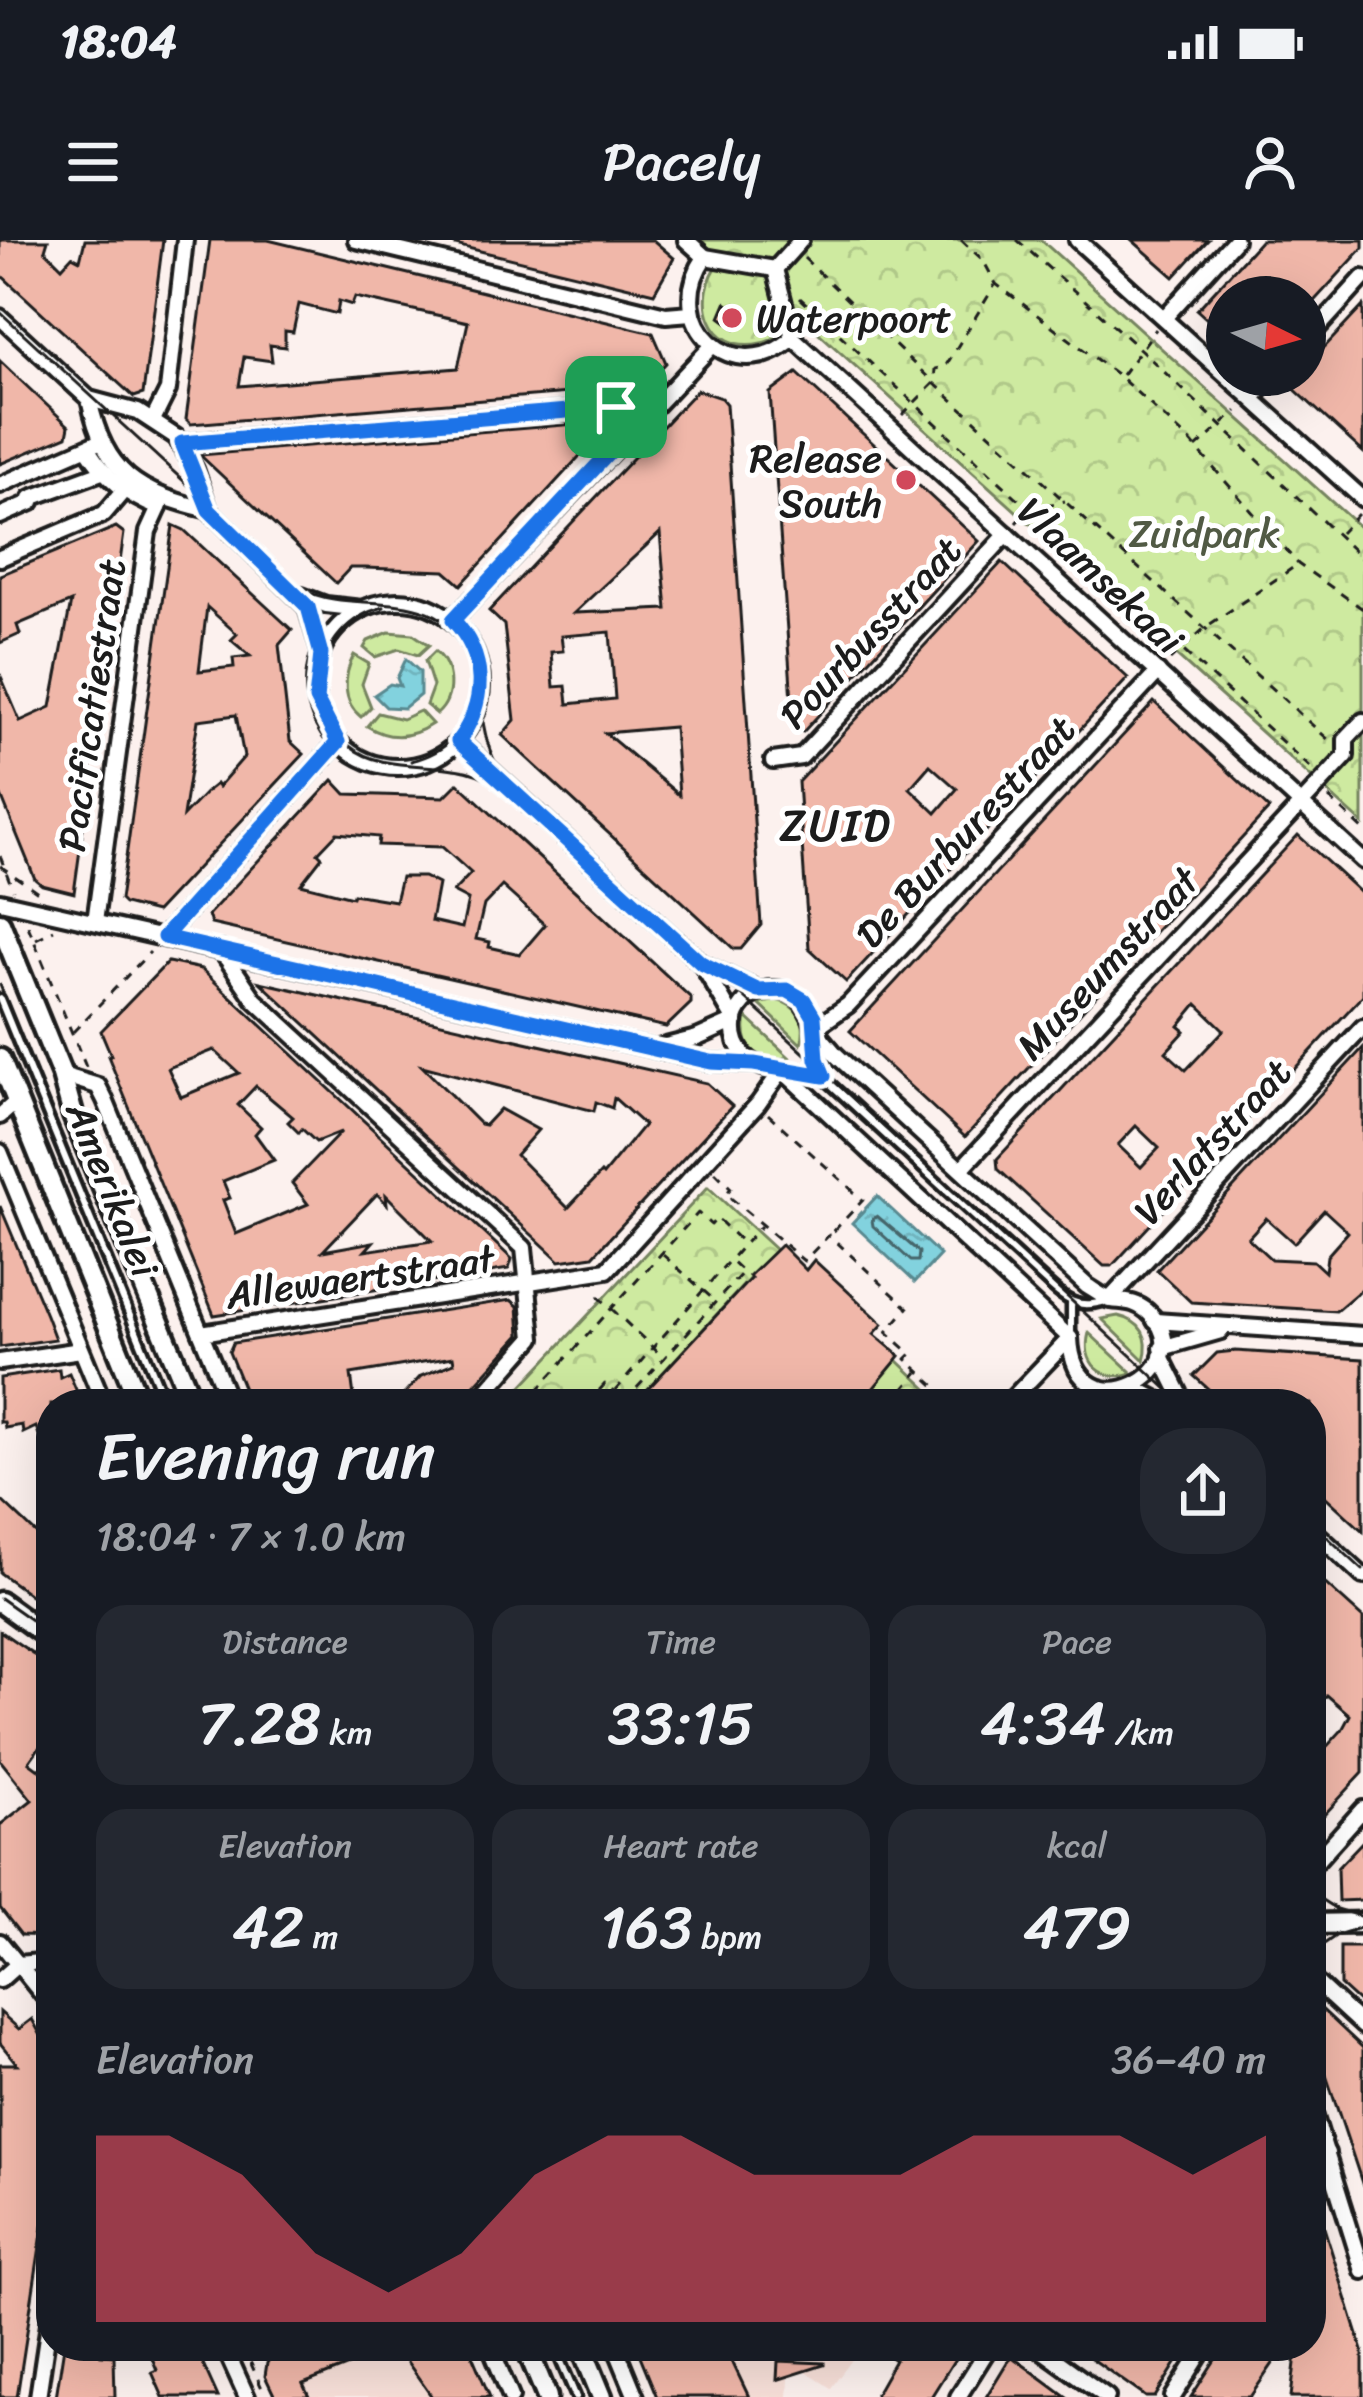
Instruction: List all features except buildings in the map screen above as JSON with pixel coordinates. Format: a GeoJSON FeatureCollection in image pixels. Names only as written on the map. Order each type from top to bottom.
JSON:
{"type":"FeatureCollection","features":[{"type":"Feature","properties":{"kind":"main road","name":"Amerikalei"},"geometry":{"type":"LineString","coordinates":[[0,922],[187,1389]]}},
{"type":"Feature","properties":{"kind":"main road","name":"Amerikalei"},"geometry":{"type":"LineString","coordinates":[[0,1059],[134,1389]]}},
{"type":"Feature","properties":{"kind":"main road"},"geometry":{"type":"LineString","coordinates":[[0,1602],[36,1628]]}},
{"type":"Feature","properties":{"kind":"main road"},"geometry":{"type":"LineString","coordinates":[[1326,1924],[1363,1923]]}},
{"type":"Feature","properties":{"kind":"main road"},"geometry":{"type":"LineString","coordinates":[[532,2361],[547,2397]]}},
{"type":"Feature","properties":{"kind":"main road"},"geometry":{"type":"LineString","coordinates":[[586,2361],[602,2397]]}},
{"type":"Feature","properties":{"kind":"street"},"geometry":{"type":"LineString","coordinates":[[153,420],[168,390],[184,240]]}},
{"type":"Feature","properties":{"kind":"street"},"geometry":{"type":"LineString","coordinates":[[356,240],[666,315],[691,313]]}},
{"type":"Feature","properties":{"kind":"street"},"geometry":{"type":"LineString","coordinates":[[686,240],[705,256],[775,269]]}},
{"type":"Feature","properties":{"kind":"street"},"geometry":{"type":"LineString","coordinates":[[1076,240],[1363,499]]}},
{"type":"Feature","properties":{"kind":"street"},"geometry":{"type":"LineString","coordinates":[[1164,318],[1235,240]]}},
{"type":"Feature","properties":{"kind":"street"},"geometry":{"type":"LineString","coordinates":[[775,269],[798,244]]}},
{"type":"Feature","properties":{"kind":"street"},"geometry":{"type":"LineString","coordinates":[[705,256],[691,282],[691,313],[713,345],[748,357],[765,355],[793,338],[775,269]]}},
{"type":"Feature","properties":{"kind":"street"},"geometry":{"type":"LineString","coordinates":[[1326,318],[1363,278]]}},
{"type":"Feature","properties":{"kind":"street"},"geometry":{"type":"LineString","coordinates":[[0,317],[89,399],[119,405],[153,420],[182,443],[209,510],[297,594],[313,621],[321,654],[316,699],[338,742],[368,761],[400,767],[431,760],[458,741],[477,708],[481,676],[473,650],[453,620],[416,603],[386,602],[362,610],[341,624],[321,654]]}},
{"type":"Feature","properties":{"kind":"street","name":"Vlaamsekaai"},"geometry":{"type":"LineString","coordinates":[[793,338],[1363,860]]}},
{"type":"Feature","properties":{"kind":"street"},"geometry":{"type":"LineString","coordinates":[[453,620],[713,345]]}},
{"type":"Feature","properties":{"kind":"street"},"geometry":{"type":"LineString","coordinates":[[89,399],[102,472],[161,504],[209,510]]}},
{"type":"Feature","properties":{"kind":"street"},"geometry":{"type":"LineString","coordinates":[[182,443],[616,407],[647,412]]}},
{"type":"Feature","properties":{"kind":"street"},"geometry":{"type":"LineString","coordinates":[[0,485],[94,445]]}},
{"type":"Feature","properties":{"kind":"street"},"geometry":{"type":"LineString","coordinates":[[94,445],[128,486]]}},
{"type":"Feature","properties":{"kind":"street"},"geometry":{"type":"LineString","coordinates":[[0,516],[62,485],[102,472]]}},
{"type":"Feature","properties":{"kind":"street"},"geometry":{"type":"LineString","coordinates":[[0,558],[104,514],[128,486]]}},
{"type":"Feature","properties":{"kind":"street","name":"Pacificatiestraat"},"geometry":{"type":"LineString","coordinates":[[95,922],[148,532],[161,504]]}},
{"type":"Feature","properties":{"kind":"street","name":"Pourbusstraat"},"geometry":{"type":"LineString","coordinates":[[773,760],[800,757],[1007,534]]}},
{"type":"Feature","properties":{"kind":"street"},"geometry":{"type":"LineString","coordinates":[[297,594],[362,610]]}},
{"type":"Feature","properties":{"kind":"street","name":"De Burburestraat"},"geometry":{"type":"LineString","coordinates":[[815,1028],[848,1005],[1157,672]]}},
{"type":"Feature","properties":{"kind":"street","name":"Museumstraat"},"geometry":{"type":"LineString","coordinates":[[962,1168],[1346,756],[1346,739],[1363,721]]}},
{"type":"Feature","properties":{"kind":"street"},"geometry":{"type":"LineString","coordinates":[[458,741],[701,963],[759,991]]}},
{"type":"Feature","properties":{"kind":"street"},"geometry":{"type":"LineString","coordinates":[[164,937],[338,742]]}},
{"type":"Feature","properties":{"kind":"street"},"geometry":{"type":"LineString","coordinates":[[0,901],[711,1062],[782,1070],[1070,1338],[1072,1356],[1082,1375],[1106,1389]]}},
{"type":"Feature","properties":{"kind":"street"},"geometry":{"type":"LineString","coordinates":[[221,950],[255,1000],[524,1247],[533,1338],[488,1389]]}},
{"type":"Feature","properties":{"kind":"street"},"geometry":{"type":"LineString","coordinates":[[701,963],[735,1021],[739,1049],[754,1064]]}},
{"type":"Feature","properties":{"kind":"street"},"geometry":{"type":"LineString","coordinates":[[657,1048],[698,1038],[735,1021],[741,1006],[759,991],[778,988],[796,994],[809,1007],[815,1028],[835,1054],[1088,1286],[1109,1300],[1137,1304],[1155,1321],[1161,1352],[1178,1389]]}},
{"type":"Feature","properties":{"kind":"street","name":"Verlatstraat"},"geometry":{"type":"LineString","coordinates":[[1109,1300],[1363,1027]]}},
{"type":"Feature","properties":{"kind":"street","name":"Allewaertstraat"},"geometry":{"type":"LineString","coordinates":[[201,1333],[607,1270],[758,1104],[782,1070]]}},
{"type":"Feature","properties":{"kind":"street","name":"Amerikalei"},"geometry":{"type":"LineString","coordinates":[[62,1075],[98,1086],[224,1389]]}},
{"type":"Feature","properties":{"kind":"street"},"geometry":{"type":"LineString","coordinates":[[0,1116],[17,1100]]}},
{"type":"Feature","properties":{"kind":"street"},"geometry":{"type":"LineString","coordinates":[[0,1152],[98,1389]]}},
{"type":"Feature","properties":{"kind":"street"},"geometry":{"type":"LineString","coordinates":[[1155,1321],[1363,1335]]}},
{"type":"Feature","properties":{"kind":"street"},"geometry":{"type":"LineString","coordinates":[[1131,1389],[1151,1375],[1161,1352],[1232,1328]]}},
{"type":"Feature","properties":{"kind":"street"},"geometry":{"type":"LineString","coordinates":[[1021,1389],[1070,1338]]}},
{"type":"Feature","properties":{"kind":"street"},"geometry":{"type":"LineString","coordinates":[[0,1362],[81,1350]]}},
{"type":"Feature","properties":{"kind":"street"},"geometry":{"type":"LineString","coordinates":[[1326,1542],[1363,1576]]}},
{"type":"Feature","properties":{"kind":"street"},"geometry":{"type":"LineString","coordinates":[[1326,1851],[1363,1810]]}},
{"type":"Feature","properties":{"kind":"street"},"geometry":{"type":"LineString","coordinates":[[1,1946],[36,1986]]}},
{"type":"Feature","properties":{"kind":"street"},"geometry":{"type":"LineString","coordinates":[[0,1980],[18,1964],[36,1962]]}},
{"type":"Feature","properties":{"kind":"street"},"geometry":{"type":"LineString","coordinates":[[1326,1992],[1363,2026]]}},
{"type":"Feature","properties":{"kind":"street"},"geometry":{"type":"LineString","coordinates":[[1326,2150],[1363,2271]]}},
{"type":"Feature","properties":{"kind":"street"},"geometry":{"type":"LineString","coordinates":[[38,2397],[43,2361]]}},
{"type":"Feature","properties":{"kind":"street"},"geometry":{"type":"LineString","coordinates":[[231,2361],[247,2397]]}},
{"type":"Feature","properties":{"kind":"street"},"geometry":{"type":"LineString","coordinates":[[496,2361],[511,2397]]}},
{"type":"Feature","properties":{"kind":"street"},"geometry":{"type":"LineString","coordinates":[[621,2361],[636,2397]]}},
{"type":"Feature","properties":{"kind":"street"},"geometry":{"type":"LineString","coordinates":[[958,2397],[981,2361]]}},
{"type":"Feature","properties":{"kind":"street"},"geometry":{"type":"LineString","coordinates":[[1057,2361],[1107,2397]]}},
{"type":"Feature","properties":{"kind":"street"},"geometry":{"type":"LineString","coordinates":[[1173,2397],[1196,2361]]}},
{"type":"Feature","properties":{"kind":"lane","name":"Amerikalei"},"geometry":{"type":"LineString","coordinates":[[0,999],[160,1389]]}},
{"type":"Feature","properties":{"kind":"lane"},"geometry":{"type":"LineString","coordinates":[[815,1028],[817,1059],[824,1076],[1071,1304],[1109,1300]]}},
{"type":"Feature","properties":{"kind":"lane"},"geometry":{"type":"LineString","coordinates":[[782,1070],[824,1076]]}},
{"type":"Feature","properties":{"kind":"lane"},"geometry":{"type":"LineString","coordinates":[[1070,1338],[1071,1304]]}},
{"type":"Feature","properties":{"kind":"lane"},"geometry":{"type":"LineString","coordinates":[[560,2361],[576,2397]]}},
{"type":"Feature","properties":{"kind":"path"},"geometry":{"type":"LineString","coordinates":[[961,240],[983,260],[996,284],[1120,377],[1196,448],[1298,564],[1363,609]]}},
{"type":"Feature","properties":{"kind":"path"},"geometry":{"type":"LineString","coordinates":[[1017,240],[1363,559]]}},
{"type":"Feature","properties":{"kind":"path"},"geometry":{"type":"LineString","coordinates":[[798,244],[934,383],[1346,756]]}},
{"type":"Feature","properties":{"kind":"path"},"geometry":{"type":"LineString","coordinates":[[890,427],[934,383],[935,369],[945,367],[996,284]]}},
{"type":"Feature","properties":{"kind":"path"},"geometry":{"type":"LineString","coordinates":[[799,297],[1181,650],[1363,830]]}},
{"type":"Feature","properties":{"kind":"path"},"geometry":{"type":"LineString","coordinates":[[1120,377],[1164,318]]}},
{"type":"Feature","properties":{"kind":"path"},"geometry":{"type":"LineString","coordinates":[[1196,448],[1253,398]]}},
{"type":"Feature","properties":{"kind":"path"},"geometry":{"type":"LineString","coordinates":[[1007,534],[1028,509],[1066,501]]}},
{"type":"Feature","properties":{"kind":"path"},"geometry":{"type":"LineString","coordinates":[[1337,535],[1363,508]]}},
{"type":"Feature","properties":{"kind":"path"},"geometry":{"type":"LineString","coordinates":[[1157,672],[1206,628],[1298,564]]}},
{"type":"Feature","properties":{"kind":"path"},"geometry":{"type":"LineString","coordinates":[[0,856],[2,866],[46,897]]}},
{"type":"Feature","properties":{"kind":"path"},"geometry":{"type":"LineString","coordinates":[[72,1033],[164,937]]}},
{"type":"Feature","properties":{"kind":"path"},"geometry":{"type":"LineString","coordinates":[[34,940],[91,1084]]}},
{"type":"Feature","properties":{"kind":"path"},"geometry":{"type":"LineString","coordinates":[[705,1163],[731,1187],[726,1194],[804,1261],[863,1200],[758,1104]]}},
{"type":"Feature","properties":{"kind":"path"},"geometry":{"type":"LineString","coordinates":[[690,1205],[711,1225],[717,1218],[744,1244]]}},
{"type":"Feature","properties":{"kind":"path"},"geometry":{"type":"LineString","coordinates":[[539,1389],[698,1213]]}},
{"type":"Feature","properties":{"kind":"path"},"geometry":{"type":"LineString","coordinates":[[617,1389],[762,1225]]}},
{"type":"Feature","properties":{"kind":"path"},"geometry":{"type":"LineString","coordinates":[[830,1235],[908,1308],[887,1332],[911,1354],[906,1359],[939,1389]]}},
{"type":"Feature","properties":{"kind":"path"},"geometry":{"type":"LineString","coordinates":[[662,1253],[716,1302]]}},
{"type":"Feature","properties":{"kind":"path"},"geometry":{"type":"LineString","coordinates":[[636,1389],[743,1272],[730,1260]]}},
{"type":"Feature","properties":{"kind":"path"},"geometry":{"type":"LineString","coordinates":[[598,1296],[665,1359]]}},
{"type":"Feature","properties":{"kind":"path"},"geometry":{"type":"LineString","coordinates":[[904,1389],[919,1371]]}},
{"type":"Feature","properties":{"kind":"path"},"geometry":{"type":"LineString","coordinates":[[250,2361],[266,2397]]}},
{"type":"Feature","properties":{"kind":"shaded area"},"geometry":{"type":"Polygon","coordinates":[[[472,2361],[483,2397],[275,2397],[265,2376],[267,2363],[472,2361]]]}},
{"type":"Feature","properties":{"kind":"shaded area"},"geometry":{"type":"Polygon","coordinates":[[[642,2361],[851,2361],[831,2388],[790,2362],[788,2397],[657,2397],[642,2361]]]}},
{"type":"Feature","properties":{"kind":"green space","name":"Zuidpark"},"geometry":{"type":"Polygon","coordinates":[[[701,240],[1041,240],[1206,389],[1206,396],[1214,396],[1363,530],[1363,824],[801,317],[761,343],[743,344],[717,332],[706,305],[712,275],[721,261],[701,240]]]}},
{"type":"Feature","properties":{"kind":"green space"},"geometry":{"type":"Polygon","coordinates":[[[389,632],[413,634],[429,645],[418,655],[399,649],[375,657],[364,648],[368,641],[389,632]]]}},
{"type":"Feature","properties":{"kind":"green space"},"geometry":{"type":"Polygon","coordinates":[[[435,651],[446,665],[450,682],[447,700],[437,714],[426,705],[433,686],[425,661],[435,651]]]}},
{"type":"Feature","properties":{"kind":"green space"},"geometry":{"type":"Polygon","coordinates":[[[354,655],[369,664],[362,684],[371,707],[361,717],[350,704],[346,688],[354,655]]]}},
{"type":"Feature","properties":{"kind":"green space"},"geometry":{"type":"Polygon","coordinates":[[[420,711],[432,724],[416,733],[383,734],[367,726],[378,713],[402,719],[420,711]]]}},
{"type":"Feature","properties":{"kind":"green space"},"geometry":{"type":"Polygon","coordinates":[[[776,1000],[799,1016],[801,1044],[759,1004],[776,1000]]]}},
{"type":"Feature","properties":{"kind":"green space"},"geometry":{"type":"Polygon","coordinates":[[[746,1017],[789,1057],[769,1060],[754,1052],[746,1037],[746,1017]]]}},
{"type":"Feature","properties":{"kind":"green space"},"geometry":{"type":"Polygon","coordinates":[[[708,1187],[776,1250],[648,1389],[519,1389],[708,1187]]]}},
{"type":"Feature","properties":{"kind":"green space"},"geometry":{"type":"Polygon","coordinates":[[[1118,1316],[1142,1331],[1144,1360],[1102,1319],[1118,1316]]]}},
{"type":"Feature","properties":{"kind":"green space"},"geometry":{"type":"Polygon","coordinates":[[[1089,1333],[1132,1373],[1112,1375],[1096,1368],[1088,1353],[1089,1333]]]}},
{"type":"Feature","properties":{"kind":"green space"},"geometry":{"type":"Polygon","coordinates":[[[897,1360],[927,1389],[870,1389],[897,1360]]]}},
{"type":"Feature","properties":{"kind":"water"},"geometry":{"type":"Polygon","coordinates":[[[406,659],[420,672],[420,695],[404,708],[386,707],[374,695],[390,684],[400,686],[397,678],[406,659]]]}},
{"type":"Feature","properties":{"kind":"water"},"geometry":{"type":"Polygon","coordinates":[[[877,1196],[940,1255],[915,1282],[852,1223],[877,1196]]]}},
{"type":"Feature","properties":{"kind":"tram line"},"geometry":{"type":"LineString","coordinates":[[0,312],[301,589],[332,599],[412,607],[449,625],[472,663],[485,732],[502,773],[1167,1389]]}},
{"type":"Feature","properties":{"kind":"tram line"},"geometry":{"type":"LineString","coordinates":[[282,584],[305,624],[324,709],[348,745],[385,762],[468,772],[507,792]]}},
{"type":"Feature","properties":{"kind":"tram line"},"geometry":{"type":"LineString","coordinates":[[320,678],[327,653],[341,633],[360,617],[384,607]]}},
{"type":"Feature","properties":{"kind":"tram line"},"geometry":{"type":"LineString","coordinates":[[411,761],[435,752],[454,737],[468,717],[475,692]]}},
{"type":"Feature","properties":{"kind":"tram line"},"geometry":{"type":"LineString","coordinates":[[0,985],[166,1389]]}},
{"type":"Feature","properties":{"kind":"tram line"},"geometry":{"type":"LineString","coordinates":[[1326,1536],[1363,1570]]}},
{"type":"Feature","properties":{"kind":"tram line"},"geometry":{"type":"LineString","coordinates":[[0,1598],[36,1623]]}},
{"type":"Feature","properties":{"kind":"tram line"},"geometry":{"type":"LineString","coordinates":[[1326,1903],[1363,1917]]}},
{"type":"Feature","properties":{"kind":"tram line"},"geometry":{"type":"LineString","coordinates":[[1326,1943],[1363,1927]]}},
{"type":"Feature","properties":{"kind":"tram line"},"geometry":{"type":"LineString","coordinates":[[566,2361],[581,2397]]}},
{"type":"Feature","properties":{"kind":"place","name":"Waterpoort"},"geometry":{"type":"Point","coordinates":[732,318]}},
{"type":"Feature","properties":{"kind":"place","name":"Release South"},"geometry":{"type":"Point","coordinates":[906,480]}},
{"type":"Feature","properties":{"kind":"district","name":"ZUID"},"geometry":{"type":"Point","coordinates":[836,825]}},
{"type":"Feature","properties":{"kind":"route"},"geometry":{"type":"LineString","coordinates":[[616,407],[647,412],[453,620],[467,637],[481,676],[477,708],[458,741],[701,963],[759,991],[778,988],[804,1000],[814,1017],[817,1059],[824,1076],[711,1062],[164,937],[338,742],[316,699],[321,654],[308,607],[209,510],[182,443],[616,407]]}}]}
